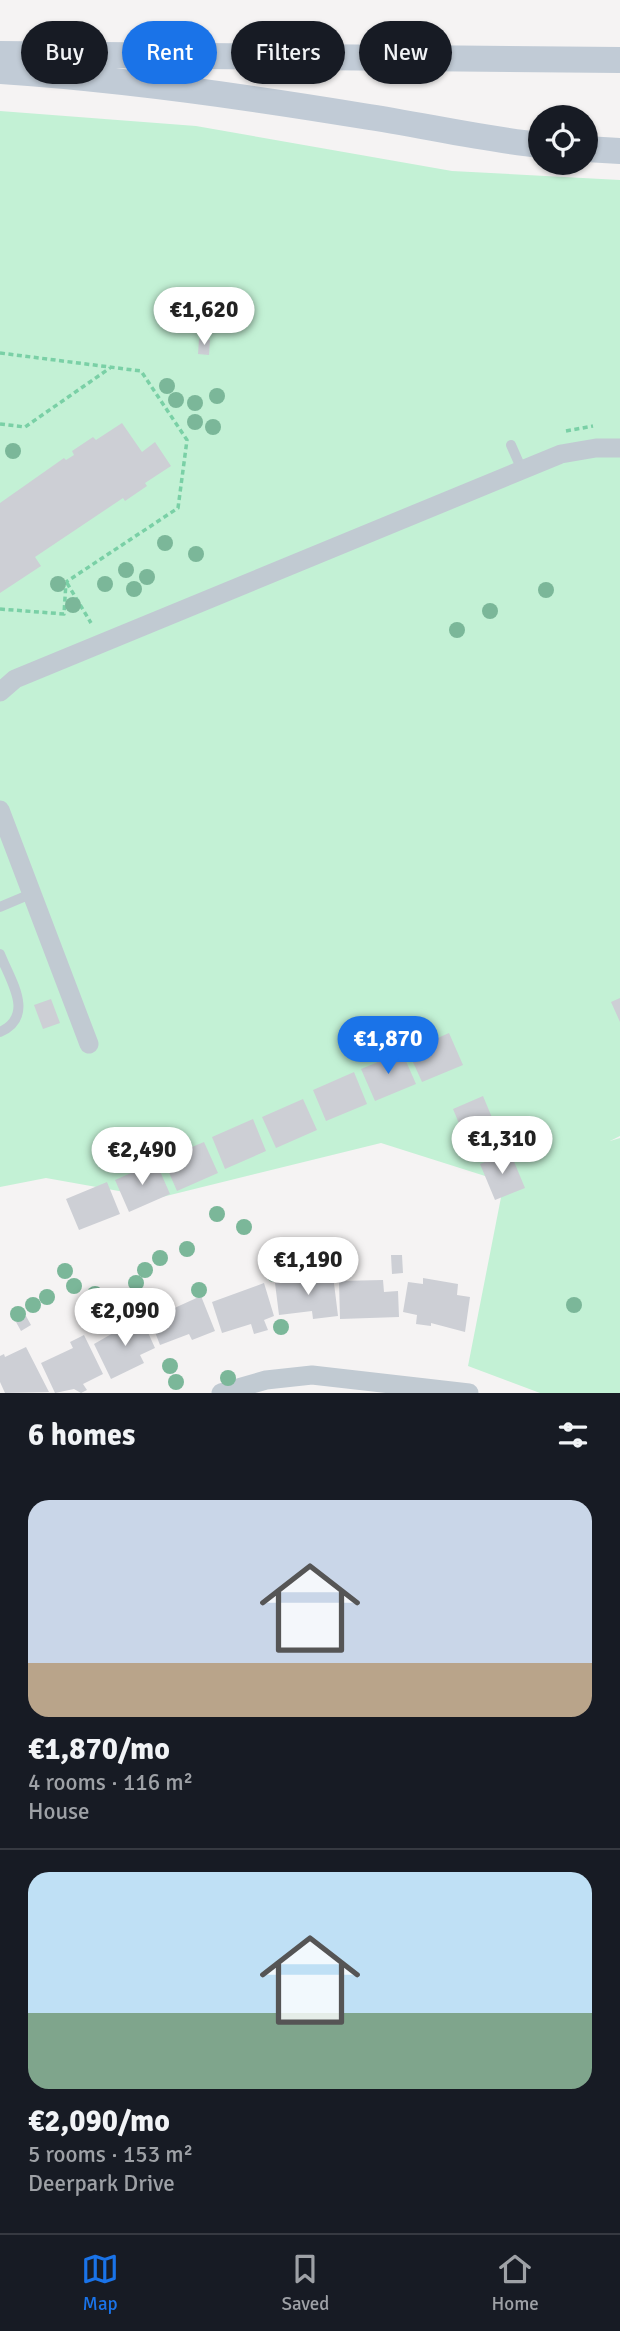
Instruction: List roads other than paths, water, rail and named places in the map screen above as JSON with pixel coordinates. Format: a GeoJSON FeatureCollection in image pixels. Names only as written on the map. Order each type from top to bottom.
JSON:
{"type":"FeatureCollection","features":[{"type":"Feature","properties":{"kind":"main road"},"geometry":{"type":"LineString","coordinates":[[0,54],[620,60]]}},
{"type":"Feature","properties":{"kind":"main road"},"geometry":{"type":"LineString","coordinates":[[0,71],[141,83],[256,99],[489,140],[528,144]]}},
{"type":"Feature","properties":{"kind":"main road"},"geometry":{"type":"LineString","coordinates":[[598,150],[620,151]]}},
{"type":"Feature","properties":{"kind":"street"},"geometry":{"type":"LineString","coordinates":[[0,692],[15,679],[561,454],[596,448],[620,448]]}},
{"type":"Feature","properties":{"kind":"street"},"geometry":{"type":"LineString","coordinates":[[0,810],[89,1044]]}},
{"type":"Feature","properties":{"kind":"street"},"geometry":{"type":"LineString","coordinates":[[221,1393],[266,1380],[312,1375],[469,1393]]}},
{"type":"Feature","properties":{"kind":"lane"},"geometry":{"type":"LineString","coordinates":[[511,445],[522,470]]}},
{"type":"Feature","properties":{"kind":"lane"},"geometry":{"type":"LineString","coordinates":[[0,907],[33,893]]}},
{"type":"Feature","properties":{"kind":"lane"},"geometry":{"type":"LineString","coordinates":[[0,954],[20,1003],[14,1023],[0,1032]]}}]}
